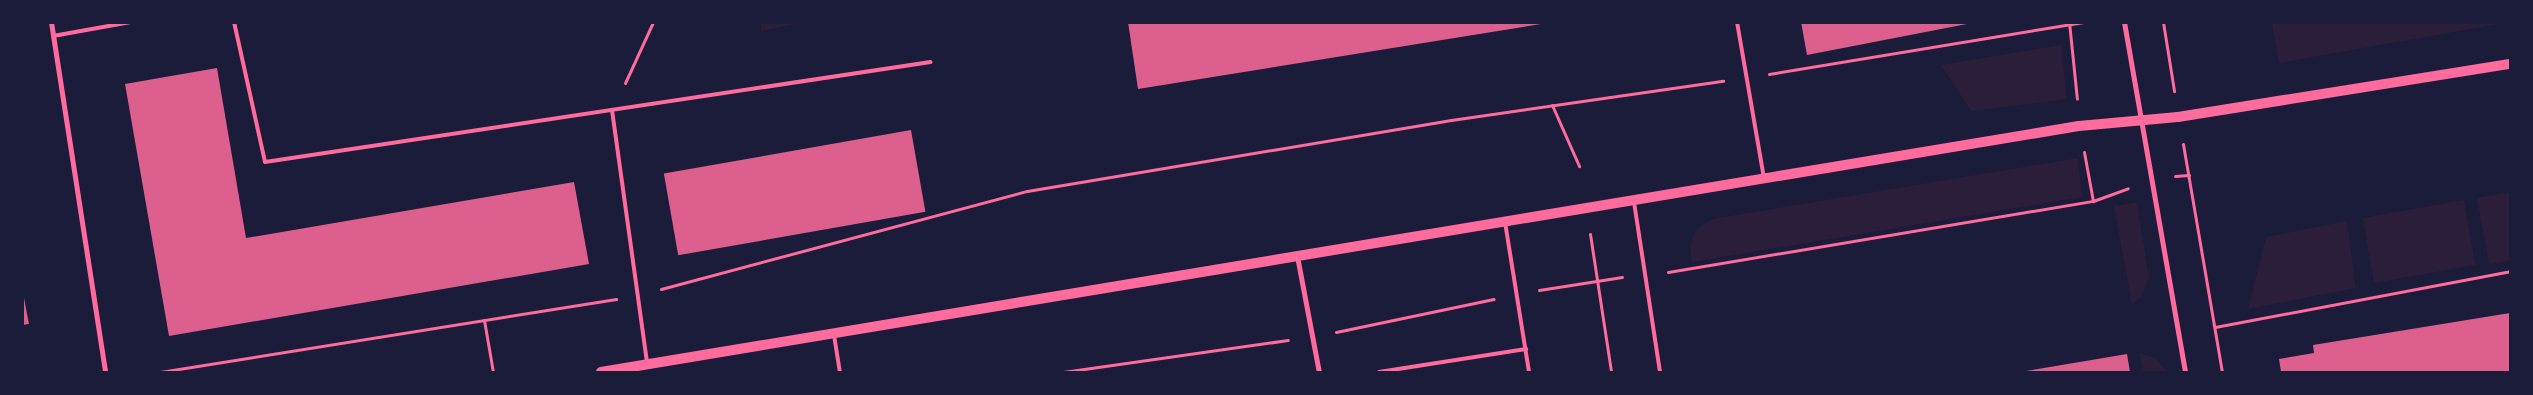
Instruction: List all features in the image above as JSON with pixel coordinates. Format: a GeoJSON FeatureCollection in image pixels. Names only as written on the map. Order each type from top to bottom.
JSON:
{"type":"FeatureCollection","features":[{"type":"Feature","properties":{"kind":"main road"},"geometry":{"type":"LineString","coordinates":[[601,372],[2079,126],[2142,122],[2178,117],[2510,64]]}},
{"type":"Feature","properties":{"kind":"street"},"geometry":{"type":"LineString","coordinates":[[51,22],[105,372]]}},
{"type":"Feature","properties":{"kind":"street"},"geometry":{"type":"LineString","coordinates":[[2124,22],[2185,372]]}},
{"type":"Feature","properties":{"kind":"street"},"geometry":{"type":"LineString","coordinates":[[1297,256],[1319,372]]}},
{"type":"Feature","properties":{"kind":"lane"},"geometry":{"type":"LineString","coordinates":[[53,36],[131,22]]}},
{"type":"Feature","properties":{"kind":"lane"},"geometry":{"type":"LineString","coordinates":[[234,22],[265,162],[931,62]]}},
{"type":"Feature","properties":{"kind":"lane"},"geometry":{"type":"LineString","coordinates":[[1737,22],[1745,78],[1764,178]]}},
{"type":"Feature","properties":{"kind":"lane"},"geometry":{"type":"LineString","coordinates":[[612,110],[647,365]]}},
{"type":"Feature","properties":{"kind":"lane"},"geometry":{"type":"LineString","coordinates":[[1634,199],[1660,372]]}},
{"type":"Feature","properties":{"kind":"lane"},"geometry":{"type":"LineString","coordinates":[[1505,221],[1529,372]]}},
{"type":"Feature","properties":{"kind":"lane"},"geometry":{"type":"LineString","coordinates":[[834,334],[840,372]]}},
{"type":"Feature","properties":{"kind":"lane"},"geometry":{"type":"LineString","coordinates":[[1379,372],[1526,349]]}},
{"type":"Feature","properties":{"kind":"path"},"geometry":{"type":"LineString","coordinates":[[612,110],[653,22]]}},
{"type":"Feature","properties":{"kind":"path"},"geometry":{"type":"LineString","coordinates":[[160,372],[638,295],[1027,191],[1552,104],[1745,78],[2084,22]]}},
{"type":"Feature","properties":{"kind":"path"},"geometry":{"type":"LineString","coordinates":[[2163,22],[2222,372]]}},
{"type":"Feature","properties":{"kind":"path"},"geometry":{"type":"LineString","coordinates":[[1552,104],[1579,166]]}},
{"type":"Feature","properties":{"kind":"path"},"geometry":{"type":"LineString","coordinates":[[1589,228],[1612,372]]}},
{"type":"Feature","properties":{"kind":"path"},"geometry":{"type":"LineString","coordinates":[[2214,327],[2510,271]]}},
{"type":"Feature","properties":{"kind":"path"},"geometry":{"type":"LineString","coordinates":[[484,320],[493,372]]}},
{"type":"Feature","properties":{"kind":"shaded area"},"geometry":{"type":"Polygon","coordinates":[[[760,22],[801,22],[801,23],[761,31],[760,22]]]}},
{"type":"Feature","properties":{"kind":"shaded area"},"geometry":{"type":"Polygon","coordinates":[[[2272,22],[2510,22],[2279,63],[2272,23],[2272,22]]]}},
{"type":"Feature","properties":{"kind":"shaded area"},"geometry":{"type":"Polygon","coordinates":[[[2061,45],[2067,99],[1971,111],[1941,65],[2061,45]]]}},
{"type":"Feature","properties":{"kind":"shaded area"},"geometry":{"type":"Polygon","coordinates":[[[2078,158],[2082,197],[1692,262],[1690,246],[1693,236],[1697,229],[1712,219],[2078,158]]]}},
{"type":"Feature","properties":{"kind":"shaded area"},"geometry":{"type":"Polygon","coordinates":[[[2510,192],[2510,260],[2489,264],[2477,198],[2510,192]]]}},
{"type":"Feature","properties":{"kind":"shaded area"},"geometry":{"type":"Polygon","coordinates":[[[2464,200],[2475,265],[2374,283],[2363,218],[2464,200]]]}},
{"type":"Feature","properties":{"kind":"shaded area"},"geometry":{"type":"Polygon","coordinates":[[[2137,202],[2149,278],[2142,296],[2132,305],[2114,206],[2137,202]]]}},
{"type":"Feature","properties":{"kind":"shaded area"},"geometry":{"type":"Polygon","coordinates":[[[2347,221],[2356,288],[2248,309],[2266,237],[2347,221]]]}},
{"type":"Feature","properties":{"kind":"shaded area"},"geometry":{"type":"Polygon","coordinates":[[[2139,353],[2156,358],[2167,372],[2143,372],[2139,353]]]}},
{"type":"Feature","properties":{"kind":"building"},"geometry":{"type":"Polygon","coordinates":[[[1128,22],[1541,22],[1541,24],[1138,89],[1128,22]]]}},
{"type":"Feature","properties":{"kind":"building"},"geometry":{"type":"Polygon","coordinates":[[[1801,22],[1972,22],[1972,23],[1807,55],[1801,22]]]}},
{"type":"Feature","properties":{"kind":"building"},"geometry":{"type":"Polygon","coordinates":[[[217,68],[246,238],[574,182],[589,264],[169,336],[125,84],[217,68]]]}},
{"type":"Feature","properties":{"kind":"building"},"geometry":{"type":"Polygon","coordinates":[[[911,130],[925,212],[678,255],[664,174],[911,130]]]}},
{"type":"Feature","properties":{"kind":"building"},"geometry":{"type":"Polygon","coordinates":[[[22,294],[29,324],[22,325],[22,294]]]}},
{"type":"Feature","properties":{"kind":"building"},"geometry":{"type":"Polygon","coordinates":[[[2510,313],[2510,372],[2281,372],[2279,359],[2314,353],[2313,345],[2510,313]]]}},
{"type":"Feature","properties":{"kind":"building"},"geometry":{"type":"Polygon","coordinates":[[[2127,354],[2130,372],[2026,372],[2026,371],[2127,354]]]}}]}
